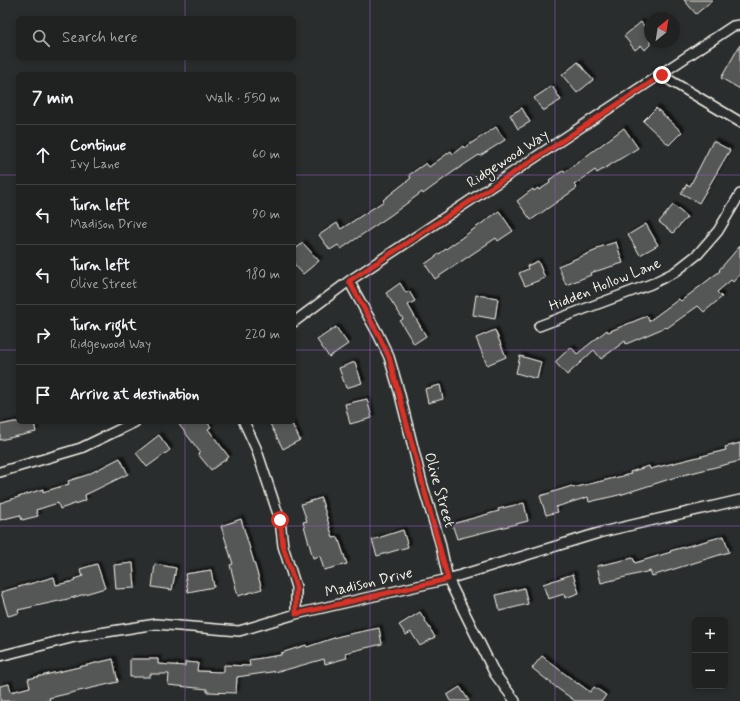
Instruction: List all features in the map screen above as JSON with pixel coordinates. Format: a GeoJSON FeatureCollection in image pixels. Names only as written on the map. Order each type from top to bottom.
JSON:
{"type":"FeatureCollection","features":[{"type":"Feature","properties":{"kind":"street","name":"Ridgewood Way"},"geometry":{"type":"LineString","coordinates":[[296,321],[349,281],[662,75],[733,26],[740,25]]}},
{"type":"Feature","properties":{"kind":"street"},"geometry":{"type":"LineString","coordinates":[[662,75],[740,122]]}},
{"type":"Feature","properties":{"kind":"street","name":"Hidden Hollow Lane"},"geometry":{"type":"LineString","coordinates":[[538,326],[651,284],[675,272],[698,254],[718,231],[740,194]]}},
{"type":"Feature","properties":{"kind":"street","name":"Olive Street"},"geometry":{"type":"LineString","coordinates":[[349,281],[389,357],[448,579],[495,674],[515,701]]}},
{"type":"Feature","properties":{"kind":"street"},"geometry":{"type":"LineString","coordinates":[[0,472],[81,448],[131,424]]}},
{"type":"Feature","properties":{"kind":"street"},"geometry":{"type":"LineString","coordinates":[[245,424],[256,448],[280,520],[283,546],[296,587],[296,614]]}},
{"type":"Feature","properties":{"kind":"street","name":"Madison Drive"},"geometry":{"type":"LineString","coordinates":[[0,656],[75,637],[156,624],[239,631],[296,614],[448,579],[602,532],[740,500]]}},
{"type":"Feature","properties":{"kind":"building"},"geometry":{"type":"Polygon","coordinates":[[[684,0],[713,0],[696,14],[684,0]]]}},
{"type":"Feature","properties":{"kind":"building"},"geometry":{"type":"Polygon","coordinates":[[[641,22],[644,26],[644,48],[647,48],[645,50],[641,45],[635,50],[624,36],[641,22]]]}},
{"type":"Feature","properties":{"kind":"building"},"geometry":{"type":"Polygon","coordinates":[[[740,45],[740,89],[721,78],[740,45]]]}},
{"type":"Feature","properties":{"kind":"building"},"geometry":{"type":"Polygon","coordinates":[[[578,62],[593,80],[577,93],[562,75],[578,62]]]}},
{"type":"Feature","properties":{"kind":"building"},"geometry":{"type":"Polygon","coordinates":[[[552,86],[561,100],[543,111],[534,98],[552,86]]]}},
{"type":"Feature","properties":{"kind":"building"},"geometry":{"type":"Polygon","coordinates":[[[522,108],[530,122],[518,129],[510,115],[522,108]]]}},
{"type":"Feature","properties":{"kind":"building"},"geometry":{"type":"Polygon","coordinates":[[[656,108],[682,132],[669,145],[643,121],[656,108]]]}},
{"type":"Feature","properties":{"kind":"building"},"geometry":{"type":"Polygon","coordinates":[[[496,127],[505,140],[453,172],[423,194],[422,192],[341,249],[338,245],[330,250],[319,235],[337,223],[341,229],[384,201],[383,200],[411,178],[409,175],[426,163],[429,167],[451,151],[453,154],[463,146],[464,148],[496,127]]]}},
{"type":"Feature","properties":{"kind":"building"},"geometry":{"type":"Polygon","coordinates":[[[624,128],[638,148],[597,173],[595,170],[574,185],[577,188],[531,220],[517,201],[533,189],[534,191],[538,188],[539,190],[550,183],[549,180],[564,170],[565,172],[624,128]]]}},
{"type":"Feature","properties":{"kind":"building"},"geometry":{"type":"Polygon","coordinates":[[[713,141],[730,150],[699,203],[681,193],[687,184],[690,186],[713,141]]]}},
{"type":"Feature","properties":{"kind":"building"},"geometry":{"type":"Polygon","coordinates":[[[673,205],[687,217],[673,233],[659,222],[673,205]]]}},
{"type":"Feature","properties":{"kind":"building"},"geometry":{"type":"Polygon","coordinates":[[[499,211],[513,231],[498,241],[496,238],[435,279],[425,264],[499,211]]]}},
{"type":"Feature","properties":{"kind":"building"},"geometry":{"type":"Polygon","coordinates":[[[646,224],[658,245],[640,255],[628,235],[646,224]]]}},
{"type":"Feature","properties":{"kind":"building"},"geometry":{"type":"Polygon","coordinates":[[[616,242],[623,263],[590,273],[591,275],[566,285],[558,266],[597,250],[597,248],[616,242]]]}},
{"type":"Feature","properties":{"kind":"building"},"geometry":{"type":"Polygon","coordinates":[[[303,243],[319,261],[303,274],[296,266],[296,248],[303,243]]]}},
{"type":"Feature","properties":{"kind":"building"},"geometry":{"type":"Polygon","coordinates":[[[740,246],[740,274],[733,282],[731,280],[717,292],[722,297],[704,312],[698,306],[667,328],[666,327],[626,344],[625,341],[601,359],[594,350],[567,375],[555,362],[571,347],[577,354],[607,330],[608,332],[647,316],[649,321],[679,299],[681,301],[720,271],[719,270],[740,246]]]}},
{"type":"Feature","properties":{"kind":"building"},"geometry":{"type":"Polygon","coordinates":[[[538,261],[545,278],[525,286],[519,273],[528,269],[527,266],[538,261]]]}},
{"type":"Feature","properties":{"kind":"building"},"geometry":{"type":"Polygon","coordinates":[[[400,283],[406,293],[409,291],[415,301],[408,305],[426,336],[414,344],[400,321],[403,319],[386,293],[400,283]]]}},
{"type":"Feature","properties":{"kind":"building"},"geometry":{"type":"Polygon","coordinates":[[[476,295],[498,298],[495,319],[473,315],[476,295]]]}},
{"type":"Feature","properties":{"kind":"building"},"geometry":{"type":"Polygon","coordinates":[[[336,327],[348,344],[329,357],[317,340],[336,327]]]}},
{"type":"Feature","properties":{"kind":"building"},"geometry":{"type":"Polygon","coordinates":[[[495,330],[506,357],[487,365],[476,338],[495,330]]]}},
{"type":"Feature","properties":{"kind":"building"},"geometry":{"type":"Polygon","coordinates":[[[520,356],[541,362],[537,379],[516,373],[520,356]]]}},
{"type":"Feature","properties":{"kind":"building"},"geometry":{"type":"Polygon","coordinates":[[[355,362],[362,383],[346,388],[339,368],[355,362]]]}},
{"type":"Feature","properties":{"kind":"building"},"geometry":{"type":"Polygon","coordinates":[[[440,385],[443,399],[428,403],[425,389],[440,385]]]}},
{"type":"Feature","properties":{"kind":"building"},"geometry":{"type":"Polygon","coordinates":[[[367,399],[372,418],[350,424],[345,404],[367,399]]]}},
{"type":"Feature","properties":{"kind":"building"},"geometry":{"type":"Polygon","coordinates":[[[14,422],[16,422],[16,424],[34,424],[36,432],[0,440],[0,425],[14,422]]]}},
{"type":"Feature","properties":{"kind":"building"},"geometry":{"type":"Polygon","coordinates":[[[179,424],[209,424],[211,427],[208,429],[229,457],[211,470],[198,454],[200,452],[179,424]]]}},
{"type":"Feature","properties":{"kind":"building"},"geometry":{"type":"Polygon","coordinates":[[[270,424],[292,424],[300,440],[283,449],[270,424]]]}},
{"type":"Feature","properties":{"kind":"building"},"geometry":{"type":"Polygon","coordinates":[[[159,435],[170,450],[147,467],[136,453],[159,435]]]}},
{"type":"Feature","properties":{"kind":"building"},"geometry":{"type":"Polygon","coordinates":[[[740,443],[740,461],[679,476],[623,494],[589,502],[588,497],[556,507],[558,512],[546,515],[540,496],[572,486],[573,488],[631,474],[630,472],[649,466],[650,469],[726,450],[725,447],[740,443]]]}},
{"type":"Feature","properties":{"kind":"building"},"geometry":{"type":"Polygon","coordinates":[[[120,458],[128,474],[85,495],[86,500],[60,509],[58,503],[36,510],[38,516],[22,520],[20,515],[0,520],[0,503],[43,489],[43,492],[69,484],[68,481],[87,475],[120,458]]]}},
{"type":"Feature","properties":{"kind":"building"},"geometry":{"type":"Polygon","coordinates":[[[321,498],[333,538],[338,537],[347,564],[324,570],[320,556],[313,558],[303,522],[307,521],[301,504],[321,498]]]}},
{"type":"Feature","properties":{"kind":"building"},"geometry":{"type":"Polygon","coordinates":[[[524,503],[528,521],[457,539],[452,524],[499,511],[498,509],[524,503]]]}},
{"type":"Feature","properties":{"kind":"building"},"geometry":{"type":"Polygon","coordinates":[[[241,519],[262,589],[238,596],[230,565],[233,564],[221,526],[241,519]]]}},
{"type":"Feature","properties":{"kind":"building"},"geometry":{"type":"Polygon","coordinates":[[[403,530],[408,547],[377,556],[372,540],[403,530]]]}},
{"type":"Feature","properties":{"kind":"building"},"geometry":{"type":"Polygon","coordinates":[[[724,536],[729,552],[652,576],[650,571],[601,583],[597,566],[633,558],[635,563],[671,552],[670,551],[724,536]]]}},
{"type":"Feature","properties":{"kind":"building"},"geometry":{"type":"Polygon","coordinates":[[[133,563],[135,588],[116,589],[114,565],[133,563]]]}},
{"type":"Feature","properties":{"kind":"building"},"geometry":{"type":"Polygon","coordinates":[[[97,564],[105,588],[68,599],[18,610],[19,613],[8,616],[1,592],[54,577],[56,585],[75,581],[74,579],[83,576],[80,569],[97,564]]]}},
{"type":"Feature","properties":{"kind":"building"},"geometry":{"type":"Polygon","coordinates":[[[155,564],[176,568],[172,590],[152,587],[155,564]]]}},
{"type":"Feature","properties":{"kind":"building"},"geometry":{"type":"Polygon","coordinates":[[[211,570],[214,587],[188,592],[185,574],[211,570]]]}},
{"type":"Feature","properties":{"kind":"building"},"geometry":{"type":"Polygon","coordinates":[[[573,574],[579,593],[565,598],[564,594],[548,599],[543,584],[573,574]]]}},
{"type":"Feature","properties":{"kind":"building"},"geometry":{"type":"Polygon","coordinates":[[[524,588],[528,604],[500,611],[496,595],[524,588]]]}},
{"type":"Feature","properties":{"kind":"building"},"geometry":{"type":"Polygon","coordinates":[[[420,612],[435,637],[420,646],[411,632],[406,635],[399,625],[420,612]]]}},
{"type":"Feature","properties":{"kind":"building"},"geometry":{"type":"Polygon","coordinates":[[[379,628],[382,644],[345,653],[347,658],[325,664],[324,659],[285,670],[237,677],[236,693],[207,692],[207,689],[168,685],[169,674],[150,674],[150,677],[130,677],[130,659],[158,659],[158,664],[185,666],[185,662],[198,663],[197,671],[224,672],[224,665],[250,666],[249,660],[281,655],[281,653],[306,645],[307,647],[340,636],[379,628]]]}},
{"type":"Feature","properties":{"kind":"building"},"geometry":{"type":"Polygon","coordinates":[[[542,656],[590,692],[594,687],[606,695],[602,701],[575,701],[557,688],[532,668],[542,656]]]}},
{"type":"Feature","properties":{"kind":"building"},"geometry":{"type":"Polygon","coordinates":[[[113,659],[118,682],[49,698],[50,701],[0,701],[0,686],[9,684],[11,692],[30,687],[28,679],[113,659]]]}},
{"type":"Feature","properties":{"kind":"building"},"geometry":{"type":"Polygon","coordinates":[[[460,687],[469,701],[450,701],[447,695],[460,687]]]}},
{"type":"Feature","properties":{"kind":"route"},"geometry":{"type":"LineString","coordinates":[[280,520],[283,546],[296,587],[296,614],[448,579],[440,542],[407,429],[399,391],[389,357],[349,281],[662,75]]}}]}
